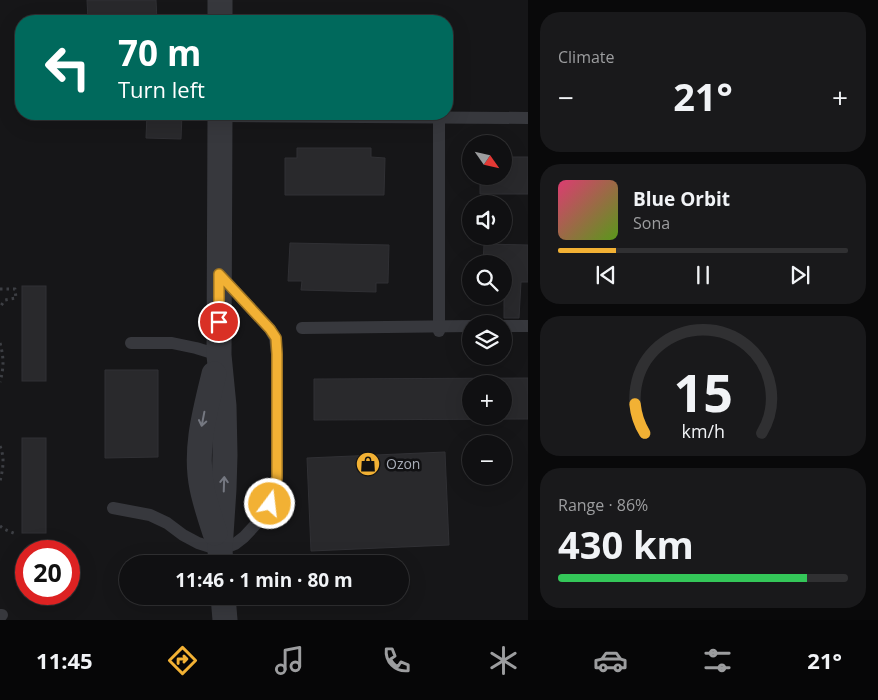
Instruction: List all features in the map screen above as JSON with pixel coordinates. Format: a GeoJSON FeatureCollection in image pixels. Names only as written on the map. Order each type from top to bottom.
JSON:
{"type":"FeatureCollection","features":[{"type":"Feature","properties":{"kind":"street"},"geometry":{"type":"LineString","coordinates":[[220,0],[220,15]]}},
{"type":"Feature","properties":{"kind":"street"},"geometry":{"type":"LineString","coordinates":[[219,555],[202,488],[199,455],[202,421],[219,355],[220,120]]}},
{"type":"Feature","properties":{"kind":"street"},"geometry":{"type":"LineString","coordinates":[[224,605],[225,620]]}},
{"type":"Feature","properties":{"kind":"lane"},"geometry":{"type":"LineString","coordinates":[[453,117],[528,118]]}},
{"type":"Feature","properties":{"kind":"lane"},"geometry":{"type":"LineString","coordinates":[[439,120],[439,329]]}},
{"type":"Feature","properties":{"kind":"lane"},"geometry":{"type":"LineString","coordinates":[[219,274],[270,329],[276,338],[277,354],[277,478],[271,499],[263,515],[244,536],[222,555]]}},
{"type":"Feature","properties":{"kind":"lane"},"geometry":{"type":"LineString","coordinates":[[512,326],[528,326]]}},
{"type":"Feature","properties":{"kind":"lane"},"geometry":{"type":"LineString","coordinates":[[302,328],[439,329],[462,327]]}},
{"type":"Feature","properties":{"kind":"lane"},"geometry":{"type":"LineString","coordinates":[[131,344],[172,343],[219,355]]}},
{"type":"Feature","properties":{"kind":"lane"},"geometry":{"type":"LineString","coordinates":[[113,508],[150,515],[167,523],[217,555]]}},
{"type":"Feature","properties":{"kind":"path"},"geometry":{"type":"LineString","coordinates":[[0,290],[15,289],[16,298],[5,300],[0,307]]}},
{"type":"Feature","properties":{"kind":"path"},"geometry":{"type":"LineString","coordinates":[[0,343],[4,356],[4,368],[0,382]]}},
{"type":"Feature","properties":{"kind":"path"},"geometry":{"type":"LineString","coordinates":[[0,446],[4,459],[0,481]]}},
{"type":"Feature","properties":{"kind":"path"},"geometry":{"type":"LineString","coordinates":[[0,526],[16,534]]}},
{"type":"Feature","properties":{"kind":"building"},"geometry":{"type":"Polygon","coordinates":[[[87,0],[156,0],[157,15],[88,15],[87,0]]]}},
{"type":"Feature","properties":{"kind":"building"},"geometry":{"type":"Polygon","coordinates":[[[147,120],[182,120],[181,139],[146,138],[147,120]]]}},
{"type":"Feature","properties":{"kind":"building"},"geometry":{"type":"Polygon","coordinates":[[[297,148],[371,148],[371,157],[385,158],[384,195],[285,195],[285,158],[297,158],[297,148]]]}},
{"type":"Feature","properties":{"kind":"building"},"geometry":{"type":"Polygon","coordinates":[[[512,157],[528,157],[528,194],[480,194],[480,185],[512,185],[512,157]]]}},
{"type":"Feature","properties":{"kind":"building"},"geometry":{"type":"Polygon","coordinates":[[[290,243],[389,245],[388,283],[376,283],[376,292],[301,290],[302,281],[288,281],[290,243]]]}},
{"type":"Feature","properties":{"kind":"building"},"geometry":{"type":"Polygon","coordinates":[[[484,245],[528,245],[528,282],[521,282],[519,318],[512,318],[512,315],[504,315],[504,305],[512,305],[512,255],[483,255],[484,245]]]}},
{"type":"Feature","properties":{"kind":"building"},"geometry":{"type":"Polygon","coordinates":[[[22,286],[46,286],[46,381],[22,381],[22,286]]]}},
{"type":"Feature","properties":{"kind":"building"},"geometry":{"type":"Polygon","coordinates":[[[105,370],[158,370],[158,457],[105,458],[105,370]]]}},
{"type":"Feature","properties":{"kind":"building"},"geometry":{"type":"Polygon","coordinates":[[[462,378],[462,419],[314,420],[314,379],[462,378]]]}},
{"type":"Feature","properties":{"kind":"building"},"geometry":{"type":"Polygon","coordinates":[[[512,378],[528,378],[528,419],[512,419],[512,378]]]}},
{"type":"Feature","properties":{"kind":"building"},"geometry":{"type":"Polygon","coordinates":[[[22,438],[46,438],[46,533],[22,533],[22,438]]]}},
{"type":"Feature","properties":{"kind":"building"},"geometry":{"type":"Polygon","coordinates":[[[445,452],[449,545],[311,551],[307,458],[445,452]]]}},
{"type":"Feature","properties":{"kind":"place","name":"Ozon"},"geometry":{"type":"Point","coordinates":[368,464]}},
{"type":"Feature","properties":{"kind":"route"},"geometry":{"type":"LineString","coordinates":[[219,322],[219,274],[270,329],[276,338],[277,478],[270,504]]}}]}
